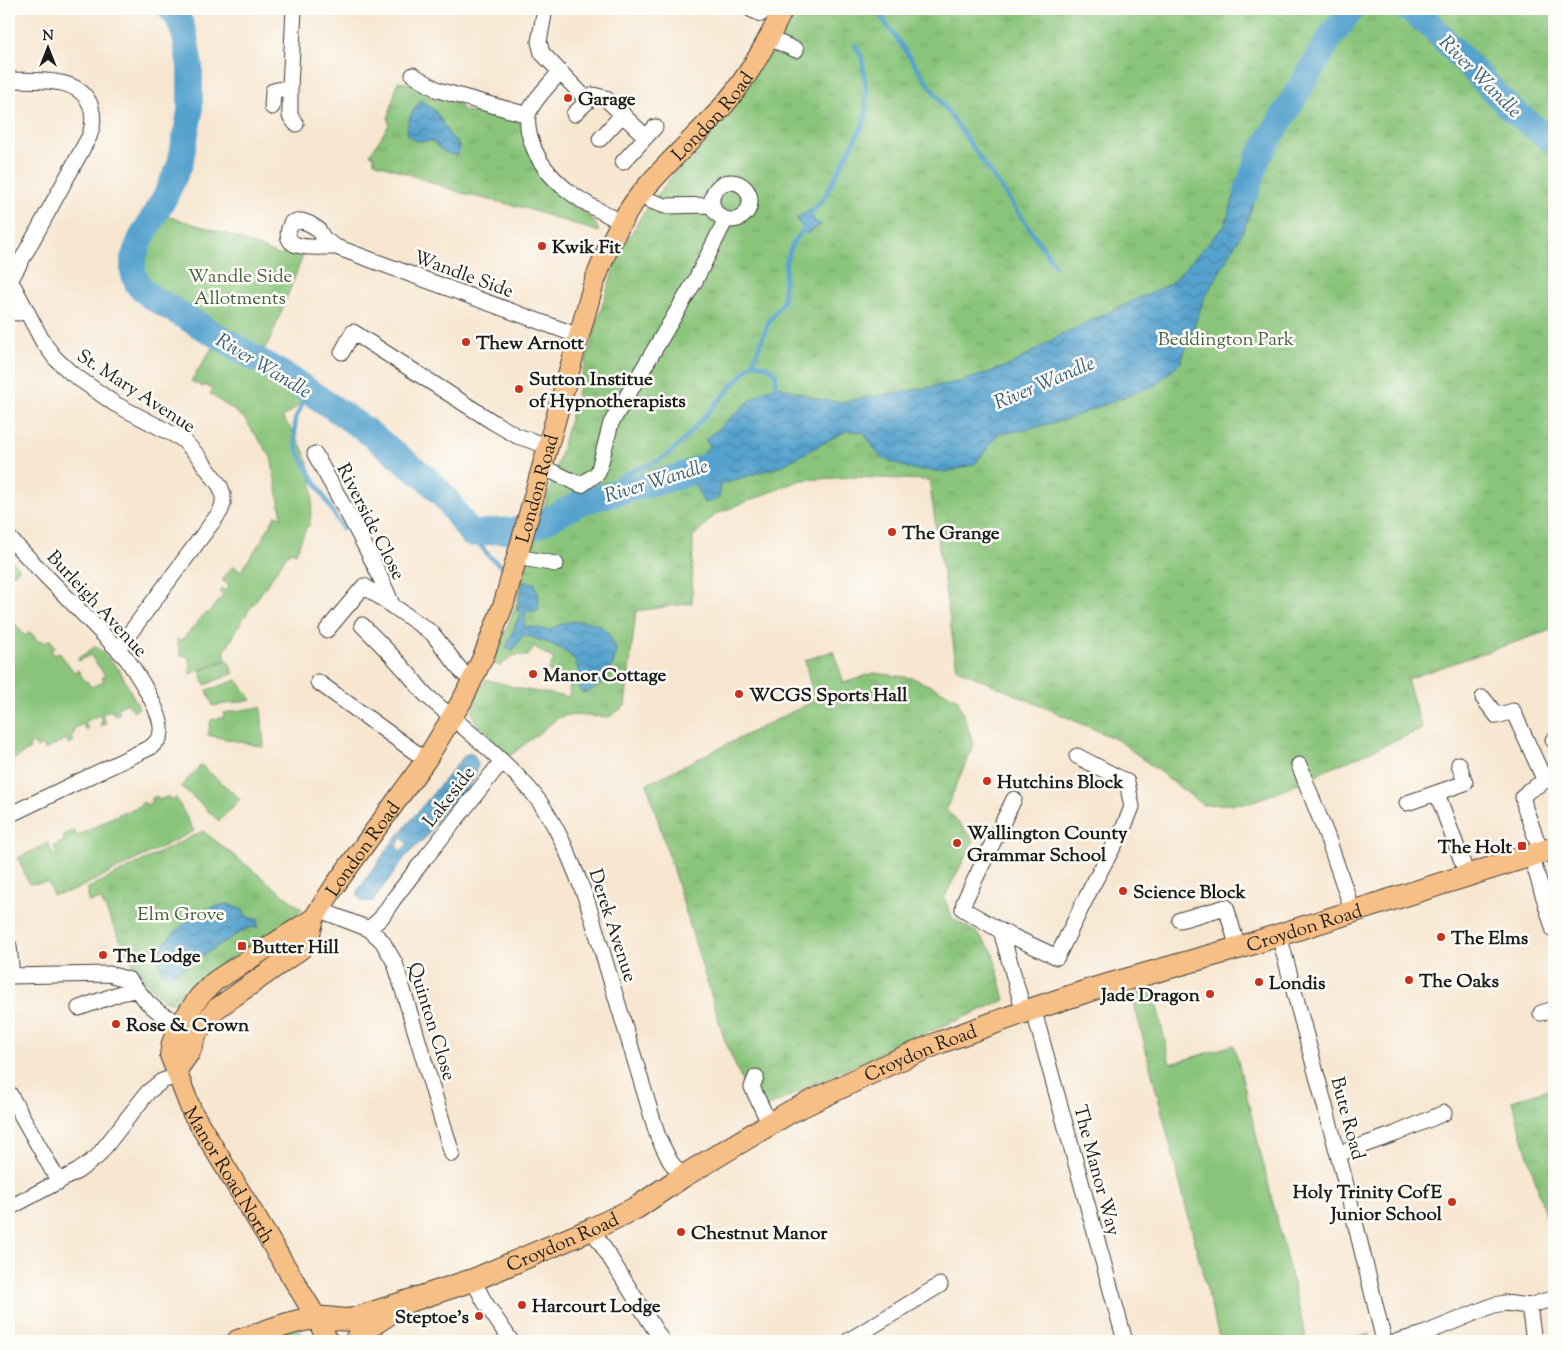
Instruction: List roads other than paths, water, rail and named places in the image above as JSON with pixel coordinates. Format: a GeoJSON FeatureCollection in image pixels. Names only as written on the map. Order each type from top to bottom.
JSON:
{"type":"FeatureCollection","features":[{"type":"Feature","properties":{"kind":"highway","name":"Croydon Road"},"geometry":{"type":"LineString","coordinates":[[316,1318],[345,1321],[395,1306],[473,1280],[592,1229],[636,1208],[682,1177],[790,1112],[889,1064],[941,1042],[1028,1010],[1137,976],[1238,948],[1542,851]]}},
{"type":"Feature","properties":{"kind":"highway"},"geometry":{"type":"LineString","coordinates":[[355,1341],[364,1330],[388,1315],[395,1306]]}},
{"type":"Feature","properties":{"kind":"highway"},"geometry":{"type":"LineString","coordinates":[[238,1341],[316,1318]]}},
{"type":"Feature","properties":{"kind":"main road","name":"London Road"},"geometry":{"type":"LineString","coordinates":[[189,1029],[301,950],[309,938],[317,914],[336,884],[426,760],[452,717],[473,680],[498,621],[596,278],[610,243],[642,193],[725,104],[754,66],[783,9]]}},
{"type":"Feature","properties":{"kind":"main road","name":"Manor Road North"},"geometry":{"type":"LineString","coordinates":[[189,1029],[170,1048],[170,1055],[192,1112],[328,1341]]}},
{"type":"Feature","properties":{"kind":"street"},"geometry":{"type":"LineString","coordinates":[[294,9],[290,116],[296,124]]}},
{"type":"Feature","properties":{"kind":"street"},"geometry":{"type":"LineString","coordinates":[[545,9],[539,42],[542,53],[588,101]]}},
{"type":"Feature","properties":{"kind":"street"},"geometry":{"type":"LineString","coordinates":[[769,38],[796,50]]}},
{"type":"Feature","properties":{"kind":"street"},"geometry":{"type":"LineString","coordinates":[[560,73],[538,98],[528,115],[529,135],[535,152],[545,169],[569,192],[601,212],[622,222]]}},
{"type":"Feature","properties":{"kind":"street"},"geometry":{"type":"LineString","coordinates":[[413,75],[438,90],[528,115]]}},
{"type":"Feature","properties":{"kind":"street"},"geometry":{"type":"LineString","coordinates":[[9,80],[64,84],[75,87],[89,102],[94,126],[90,137],[9,284]]}},
{"type":"Feature","properties":{"kind":"street"},"geometry":{"type":"LineString","coordinates":[[272,107],[273,91],[290,86]]}},
{"type":"Feature","properties":{"kind":"street"},"geometry":{"type":"LineString","coordinates":[[574,114],[593,95],[605,98],[622,114],[650,132],[623,162]]}},
{"type":"Feature","properties":{"kind":"street"},"geometry":{"type":"LineString","coordinates":[[600,139],[622,114]]}},
{"type":"Feature","properties":{"kind":"street"},"geometry":{"type":"LineString","coordinates":[[734,182],[745,188],[750,199],[747,211],[738,218],[726,219],[717,214],[712,205],[713,193],[722,184],[734,182]]}},
{"type":"Feature","properties":{"kind":"street"},"geometry":{"type":"LineString","coordinates":[[642,193],[651,201],[665,206],[712,205]]}},
{"type":"Feature","properties":{"kind":"street"},"geometry":{"type":"LineString","coordinates":[[541,470],[553,472],[581,485],[598,473],[611,423],[695,281],[726,219]]}},
{"type":"Feature","properties":{"kind":"street","name":"Wandle Side"},"geometry":{"type":"LineString","coordinates":[[336,247],[579,336]]}},
{"type":"Feature","properties":{"kind":"street","name":"St. Mary Avenue"},"geometry":{"type":"LineString","coordinates":[[9,284],[14,288],[55,358],[71,373],[115,404],[182,439],[213,476],[223,494],[223,504],[220,512],[118,649]]}},
{"type":"Feature","properties":{"kind":"street"},"geometry":{"type":"LineString","coordinates":[[9,312],[19,313],[26,310]]}},
{"type":"Feature","properties":{"kind":"street"},"geometry":{"type":"LineString","coordinates":[[342,352],[349,330],[517,436],[548,446]]}},
{"type":"Feature","properties":{"kind":"street","name":"Riverside Close"},"geometry":{"type":"LineString","coordinates":[[315,454],[377,572],[393,607]]}},
{"type":"Feature","properties":{"kind":"street","name":"Burleigh Avenue"},"geometry":{"type":"LineString","coordinates":[[9,538],[118,649],[141,681],[161,723],[161,733],[158,741],[151,747],[9,815]]}},
{"type":"Feature","properties":{"kind":"street"},"geometry":{"type":"LineString","coordinates":[[515,566],[556,564]]}},
{"type":"Feature","properties":{"kind":"street","name":"Riverside Close"},"geometry":{"type":"LineString","coordinates":[[327,630],[364,586],[432,633],[463,673],[473,680]]}},
{"type":"Feature","properties":{"kind":"street","name":"Derek Avenue"},"geometry":{"type":"LineString","coordinates":[[362,624],[405,670],[424,694],[497,756],[534,794],[548,815],[572,862],[587,901],[658,1137],[670,1161],[682,1177]]}},
{"type":"Feature","properties":{"kind":"street"},"geometry":{"type":"LineString","coordinates":[[321,690],[426,760]]}},
{"type":"Feature","properties":{"kind":"street"},"geometry":{"type":"LineString","coordinates":[[1483,698],[1497,716],[1514,711],[1545,781],[1528,791],[1523,797],[1525,808],[1542,851],[1554,931]]}},
{"type":"Feature","properties":{"kind":"street","name":"Lakeside"},"geometry":{"type":"LineString","coordinates":[[369,929],[381,918],[497,756]]}},
{"type":"Feature","properties":{"kind":"street"},"geometry":{"type":"LineString","coordinates":[[1014,799],[964,902],[963,909],[1001,931],[1057,957],[1123,829],[1132,807],[1127,782],[1077,756]]}},
{"type":"Feature","properties":{"kind":"street"},"geometry":{"type":"LineString","coordinates":[[1407,804],[1465,783],[1459,764]]}},
{"type":"Feature","properties":{"kind":"street"},"geometry":{"type":"LineString","coordinates":[[1299,765],[1353,912]]}},
{"type":"Feature","properties":{"kind":"street"},"geometry":{"type":"LineString","coordinates":[[1437,793],[1466,876]]}},
{"type":"Feature","properties":{"kind":"street"},"geometry":{"type":"LineString","coordinates":[[1180,920],[1231,905],[1238,948]]}},
{"type":"Feature","properties":{"kind":"street","name":"Quinton Close"},"geometry":{"type":"LineString","coordinates":[[317,914],[369,929],[382,941],[395,963],[452,1154]]}},
{"type":"Feature","properties":{"kind":"street","name":"The Manor Way"},"geometry":{"type":"LineString","coordinates":[[1001,931],[1028,1010],[1125,1341]]}},
{"type":"Feature","properties":{"kind":"street","name":"Bute Road"},"geometry":{"type":"LineString","coordinates":[[1279,935],[1338,1154],[1384,1341]]}},
{"type":"Feature","properties":{"kind":"street"},"geometry":{"type":"LineString","coordinates":[[9,946],[10,976],[109,974],[128,980],[148,1003],[160,1013],[189,1029]]}},
{"type":"Feature","properties":{"kind":"street"},"geometry":{"type":"LineString","coordinates":[[79,1008],[121,993],[136,990]]}},
{"type":"Feature","properties":{"kind":"street"},"geometry":{"type":"LineString","coordinates":[[9,1208],[78,1171],[97,1157],[154,1086],[177,1073]]}},
{"type":"Feature","properties":{"kind":"street"},"geometry":{"type":"LineString","coordinates":[[756,1077],[752,1087],[769,1124]]}},
{"type":"Feature","properties":{"kind":"street"},"geometry":{"type":"LineString","coordinates":[[9,1093],[59,1182]]}},
{"type":"Feature","properties":{"kind":"street"},"geometry":{"type":"LineString","coordinates":[[1338,1154],[1395,1134],[1444,1113]]}},
{"type":"Feature","properties":{"kind":"street"},"geometry":{"type":"LineString","coordinates":[[592,1229],[662,1341]]}},
{"type":"Feature","properties":{"kind":"street"},"geometry":{"type":"LineString","coordinates":[[473,1280],[484,1301],[512,1341]]}},
{"type":"Feature","properties":{"kind":"street"},"geometry":{"type":"LineString","coordinates":[[848,1341],[940,1284]]}},
{"type":"Feature","properties":{"kind":"street"},"geometry":{"type":"LineString","coordinates":[[1398,1341],[1422,1335],[1494,1305],[1505,1303],[1530,1306],[1554,1298]]}},
{"type":"Feature","properties":{"kind":"street"},"geometry":{"type":"LineString","coordinates":[[1530,1306],[1534,1341]]}},
{"type":"Feature","properties":{"kind":"water"},"geometry":{"type":"Polygon","coordinates":[[[421,100],[435,111],[451,137],[456,141],[460,148],[457,155],[443,151],[433,141],[416,141],[408,136],[408,121],[421,100]]]}},
{"type":"Feature","properties":{"kind":"water"},"geometry":{"type":"Polygon","coordinates":[[[1258,158],[1261,183],[1243,231],[1204,299],[1181,362],[1155,385],[1065,420],[998,434],[975,464],[947,472],[911,469],[881,458],[864,433],[848,430],[781,466],[721,484],[719,499],[704,503],[691,478],[680,476],[689,459],[697,461],[710,445],[705,440],[753,398],[776,385],[818,399],[840,402],[959,382],[1011,365],[1060,335],[1171,283],[1225,225],[1236,190],[1248,178],[1258,158]]]}},
{"type":"Feature","properties":{"kind":"water"},"geometry":{"type":"Polygon","coordinates":[[[811,209],[812,212],[810,214],[817,224],[820,223],[821,225],[806,234],[796,218],[811,209]]]}},
{"type":"Feature","properties":{"kind":"water"},"geometry":{"type":"Polygon","coordinates":[[[523,582],[535,583],[539,598],[538,611],[526,611],[524,626],[550,630],[569,622],[584,621],[591,622],[607,632],[616,647],[615,655],[611,670],[596,687],[582,693],[579,685],[578,670],[574,660],[554,646],[523,635],[513,651],[506,648],[521,611],[517,611],[523,582]]]}},
{"type":"Feature","properties":{"kind":"water"},"geometry":{"type":"Polygon","coordinates":[[[469,753],[474,755],[478,764],[475,777],[466,792],[443,810],[427,836],[406,856],[373,901],[362,901],[358,896],[358,890],[391,844],[464,756],[469,753]],[[401,838],[397,846],[398,850],[402,850],[408,843],[401,838]]]}},
{"type":"Feature","properties":{"kind":"water"},"geometry":{"type":"Polygon","coordinates":[[[228,904],[243,910],[248,917],[258,920],[258,927],[248,928],[174,974],[170,976],[165,975],[159,961],[166,941],[185,923],[196,916],[228,904]]]}},
{"type":"Feature","properties":{"kind":"waterway","name":"River Wandle"},"geometry":{"type":"LineString","coordinates":[[171,9],[177,15],[185,36],[190,67],[190,112],[180,164],[166,195],[140,240],[133,259],[133,272],[138,285],[151,297],[294,381],[364,429],[425,477],[443,495],[471,534],[530,529],[582,502],[680,476],[714,463]]}},
{"type":"Feature","properties":{"kind":"waterway"},"geometry":{"type":"LineString","coordinates":[[876,9],[1055,265]]}},
{"type":"Feature","properties":{"kind":"waterway","name":"River Wandle"},"geometry":{"type":"LineString","coordinates":[[1247,191],[1258,158],[1331,36],[1352,9]]}},
{"type":"Feature","properties":{"kind":"waterway","name":"River Wandle"},"geometry":{"type":"LineString","coordinates":[[1408,9],[1428,23],[1512,110],[1554,142]]}},
{"type":"Feature","properties":{"kind":"waterway"},"geometry":{"type":"LineString","coordinates":[[812,212],[824,198],[866,119],[866,89],[862,58],[855,45]]}},
{"type":"Feature","properties":{"kind":"waterway"},"geometry":{"type":"LineString","coordinates":[[582,502],[623,475],[660,460],[677,447],[753,363],[769,321],[783,302],[786,262],[793,243],[803,230]]}},
{"type":"Feature","properties":{"kind":"waterway"},"geometry":{"type":"LineString","coordinates":[[753,363],[766,366],[776,373],[776,385]]}},
{"type":"Feature","properties":{"kind":"waterway"},"geometry":{"type":"LineString","coordinates":[[308,391],[295,420],[295,442],[301,457],[342,528]]}},
{"type":"Feature","properties":{"kind":"waterway"},"geometry":{"type":"LineString","coordinates":[[471,534],[489,556],[507,571]]}},
{"type":"Feature","properties":{"kind":"place","name":"Garage"},"geometry":{"type":"Point","coordinates":[568,98]}},
{"type":"Feature","properties":{"kind":"place","name":"Kwik Fit"},"geometry":{"type":"Point","coordinates":[542,246]}},
{"type":"Feature","properties":{"kind":"place","name":"Thew Arnott"},"geometry":{"type":"Point","coordinates":[466,342]}},
{"type":"Feature","properties":{"kind":"place","name":"Sutton Institue of Hypnotherapists"},"geometry":{"type":"Point","coordinates":[519,389]}},
{"type":"Feature","properties":{"kind":"place","name":"The Grange"},"geometry":{"type":"Point","coordinates":[892,532]}},
{"type":"Feature","properties":{"kind":"place","name":"Manor Cottage"},"geometry":{"type":"Point","coordinates":[533,674]}},
{"type":"Feature","properties":{"kind":"place","name":"WCGS Sports Hall"},"geometry":{"type":"Point","coordinates":[739,694]}},
{"type":"Feature","properties":{"kind":"place","name":"Hutchins Block"},"geometry":{"type":"Point","coordinates":[987,781]}},
{"type":"Feature","properties":{"kind":"place","name":"Wallington County Grammar School"},"geometry":{"type":"Point","coordinates":[957,843]}},
{"type":"Feature","properties":{"kind":"place","name":"The Holt"},"geometry":{"type":"Point","coordinates":[1522,846]}},
{"type":"Feature","properties":{"kind":"place","name":"Science Block"},"geometry":{"type":"Point","coordinates":[1123,891]}},
{"type":"Feature","properties":{"kind":"place","name":"The Elms"},"geometry":{"type":"Point","coordinates":[1441,937]}},
{"type":"Feature","properties":{"kind":"place","name":"Butter Hill"},"geometry":{"type":"Point","coordinates":[242,946]}},
{"type":"Feature","properties":{"kind":"place","name":"The Lodge"},"geometry":{"type":"Point","coordinates":[103,955]}},
{"type":"Feature","properties":{"kind":"place","name":"The Oaks"},"geometry":{"type":"Point","coordinates":[1409,980]}},
{"type":"Feature","properties":{"kind":"place","name":"Londis"},"geometry":{"type":"Point","coordinates":[1259,982]}},
{"type":"Feature","properties":{"kind":"place","name":"Jade Dragon"},"geometry":{"type":"Point","coordinates":[1210,994]}},
{"type":"Feature","properties":{"kind":"place","name":"Rose & Crown"},"geometry":{"type":"Point","coordinates":[116,1024]}},
{"type":"Feature","properties":{"kind":"place","name":"Holy Trinity CofE Junior School"},"geometry":{"type":"Point","coordinates":[1452,1202]}},
{"type":"Feature","properties":{"kind":"place","name":"Chestnut Manor"},"geometry":{"type":"Point","coordinates":[681,1232]}},
{"type":"Feature","properties":{"kind":"place","name":"Harcourt Lodge"},"geometry":{"type":"Point","coordinates":[522,1305]}},
{"type":"Feature","properties":{"kind":"place","name":"Steptoe's"},"geometry":{"type":"Point","coordinates":[479,1316]}},
{"type":"Feature","properties":{"kind":"park label","name":"Wandle Side Allotments"},"geometry":{"type":"Point","coordinates":[240,286]}},
{"type":"Feature","properties":{"kind":"park label","name":"Beddington Park"},"geometry":{"type":"Point","coordinates":[1226,338]}},
{"type":"Feature","properties":{"kind":"park label","name":"Elm Grove"},"geometry":{"type":"Point","coordinates":[181,913]}}]}
